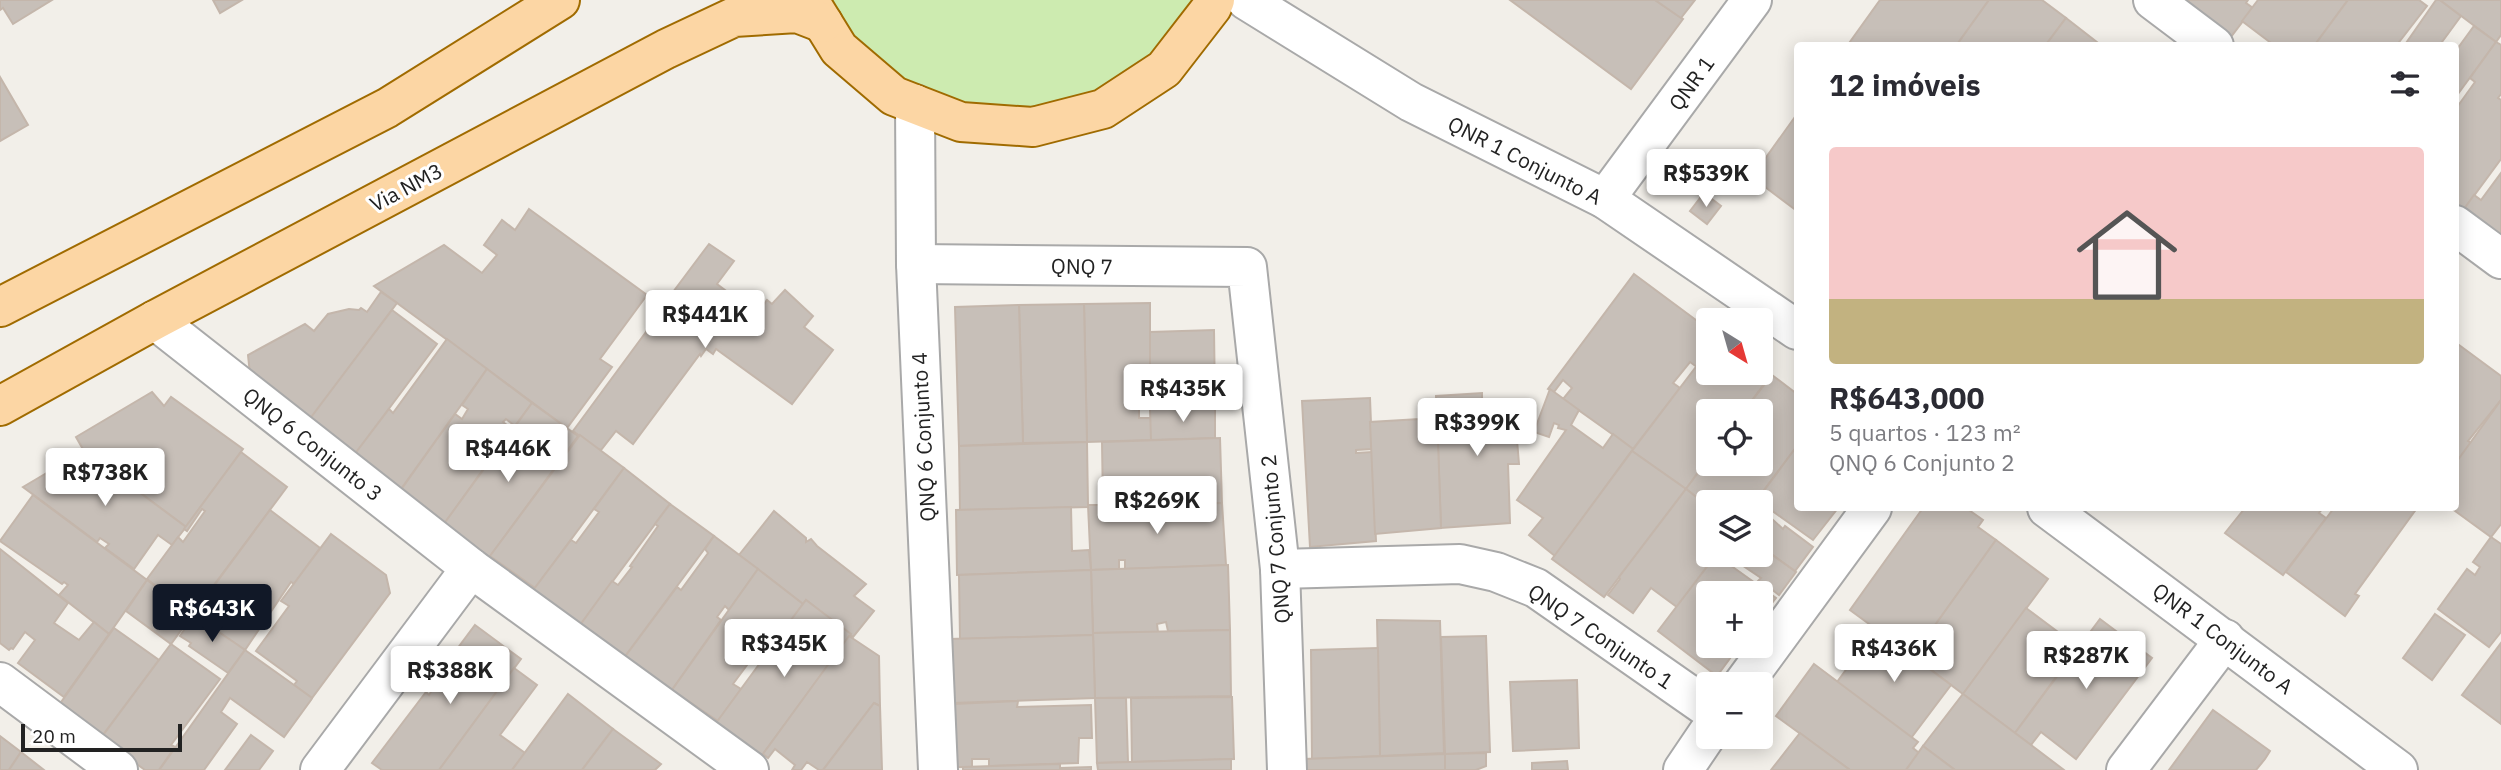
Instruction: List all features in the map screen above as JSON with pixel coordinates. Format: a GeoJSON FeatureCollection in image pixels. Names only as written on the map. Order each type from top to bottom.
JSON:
{"type":"FeatureCollection","features":[{"type":"Feature","properties":{"kind":"main road"},"geometry":{"type":"LineString","coordinates":[[0,307],[387,108],[560,0]]}},
{"type":"Feature","properties":{"kind":"main road"},"geometry":{"type":"LineString","coordinates":[[816,12],[839,49],[894,96],[961,122],[1033,127],[1103,109],[1164,69],[1215,0]]}},
{"type":"Feature","properties":{"kind":"main road","name":"Via NM3"},"geometry":{"type":"LineString","coordinates":[[0,406],[155,320],[666,49],[734,17],[816,12]]}},
{"type":"Feature","properties":{"kind":"street","name":"QNR 1 Conjunto A"},"geometry":{"type":"LineString","coordinates":[[1246,0],[1411,102],[1605,200],[1794,328]]}},
{"type":"Feature","properties":{"kind":"street","name":"QNR 1"},"geometry":{"type":"LineString","coordinates":[[1605,200],[1752,0]]}},
{"type":"Feature","properties":{"kind":"street"},"geometry":{"type":"LineString","coordinates":[[2153,0],[2209,42]]}},
{"type":"Feature","properties":{"kind":"street","name":"QNQ 6 Conjunto 4"},"geometry":{"type":"LineString","coordinates":[[915,103],[916,264],[938,770]]}},
{"type":"Feature","properties":{"kind":"street"},"geometry":{"type":"LineString","coordinates":[[2459,228],[2501,259]]}},
{"type":"Feature","properties":{"kind":"street","name":"QNQ 7"},"geometry":{"type":"LineString","coordinates":[[916,264],[1247,267]]}},
{"type":"Feature","properties":{"kind":"street","name":"QNQ 7 Conjunto 2"},"geometry":{"type":"LineString","coordinates":[[1247,267],[1280,569],[1287,770]]}},
{"type":"Feature","properties":{"kind":"street","name":"QNQ 6 Conjunto 3"},"geometry":{"type":"LineString","coordinates":[[155,320],[471,568]]}},
{"type":"Feature","properties":{"kind":"street"},"geometry":{"type":"LineString","coordinates":[[1752,672],[1870,511]]}},
{"type":"Feature","properties":{"kind":"street","name":"QNR 1 Conjunto A"},"geometry":{"type":"LineString","coordinates":[[2051,511],[2398,770]]}},
{"type":"Feature","properties":{"kind":"street","name":"QNQ 7 Conjunto 1"},"geometry":{"type":"LineString","coordinates":[[1280,569],[1460,564],[1496,572],[1536,588],[1696,700]]}},
{"type":"Feature","properties":{"kind":"street"},"geometry":{"type":"LineString","coordinates":[[320,770],[471,568],[749,770]]}},
{"type":"Feature","properties":{"kind":"street"},"geometry":{"type":"LineString","coordinates":[[2126,770],[2225,639]]}},
{"type":"Feature","properties":{"kind":"street"},"geometry":{"type":"LineString","coordinates":[[0,682],[118,770]]}},
{"type":"Feature","properties":{"kind":"street"},"geometry":{"type":"LineString","coordinates":[[1683,770],[1697,749]]}},
{"type":"Feature","properties":{"kind":"green space"},"geometry":{"type":"Polygon","coordinates":[[[810,0],[1215,0],[1103,109],[944,116],[810,0]]]}},
{"type":"Feature","properties":{"kind":"building"},"geometry":{"type":"Polygon","coordinates":[[[0,0],[52,0],[13,24],[3,8],[0,10],[0,0]]]}},
{"type":"Feature","properties":{"kind":"building"},"geometry":{"type":"Polygon","coordinates":[[[213,0],[242,0],[220,13],[213,0]]]}},
{"type":"Feature","properties":{"kind":"building"},"geometry":{"type":"Polygon","coordinates":[[[1510,0],[1655,0],[1683,19],[1631,89],[1510,0]]]}},
{"type":"Feature","properties":{"kind":"building"},"geometry":{"type":"Polygon","coordinates":[[[1655,0],[1695,0],[1681,18],[1655,0]]]}},
{"type":"Feature","properties":{"kind":"building"},"geometry":{"type":"Polygon","coordinates":[[[1880,0],[1989,0],[1959,42],[1850,42],[1880,0]]]}},
{"type":"Feature","properties":{"kind":"building"},"geometry":{"type":"Polygon","coordinates":[[[1989,0],[2042,0],[2066,18],[2048,42],[1959,42],[1989,0]]]}},
{"type":"Feature","properties":{"kind":"building"},"geometry":{"type":"Polygon","coordinates":[[[2168,0],[2248,0],[2246,3],[2253,8],[2227,42],[2219,42],[2168,0]]]}},
{"type":"Feature","properties":{"kind":"building"},"geometry":{"type":"Polygon","coordinates":[[[2258,0],[2348,0],[2317,42],[2270,42],[2242,21],[2258,0]]]}},
{"type":"Feature","properties":{"kind":"building"},"geometry":{"type":"Polygon","coordinates":[[[2348,0],[2419,0],[2427,6],[2399,42],[2317,42],[2348,0]]]}},
{"type":"Feature","properties":{"kind":"building"},"geometry":{"type":"Polygon","coordinates":[[[2436,0],[2440,0],[2461,16],[2442,42],[2407,42],[2436,0]]]}},
{"type":"Feature","properties":{"kind":"building"},"geometry":{"type":"Polygon","coordinates":[[[2440,0],[2501,0],[2501,35],[2496,42],[2440,0]]]}},
{"type":"Feature","properties":{"kind":"building"},"geometry":{"type":"Polygon","coordinates":[[[2066,18],[2097,42],[2048,42],[2066,18]]]}},
{"type":"Feature","properties":{"kind":"building"},"geometry":{"type":"Polygon","coordinates":[[[2474,26],[2496,42],[2459,93],[2459,47],[2474,26]]]}},
{"type":"Feature","properties":{"kind":"building"},"geometry":{"type":"Polygon","coordinates":[[[2496,42],[2501,45],[2501,94],[2498,98],[2501,100],[2501,159],[2459,216],[2459,104],[2475,82],[2470,78],[2496,42]]]}},
{"type":"Feature","properties":{"kind":"building"},"geometry":{"type":"Polygon","coordinates":[[[0,77],[28,125],[0,141],[0,77]]]}},
{"type":"Feature","properties":{"kind":"building"},"geometry":{"type":"Polygon","coordinates":[[[1794,118],[1794,209],[1752,177],[1794,118]]]}},
{"type":"Feature","properties":{"kind":"building"},"geometry":{"type":"Polygon","coordinates":[[[2501,173],[2501,251],[2459,220],[2459,216],[2474,195],[2481,200],[2501,173]]]}},
{"type":"Feature","properties":{"kind":"building"},"geometry":{"type":"Polygon","coordinates":[[[1704,193],[1721,206],[1707,224],[1690,211],[1704,193]]]}},
{"type":"Feature","properties":{"kind":"building"},"geometry":{"type":"Polygon","coordinates":[[[529,209],[647,295],[600,359],[612,367],[567,428],[374,286],[444,245],[482,273],[497,255],[484,245],[502,220],[515,230],[529,209]]]}},
{"type":"Feature","properties":{"kind":"building"},"geometry":{"type":"Polygon","coordinates":[[[709,244],[734,261],[717,284],[757,314],[767,300],[772,304],[785,290],[813,316],[804,327],[833,350],[792,404],[716,349],[713,354],[706,349],[633,444],[616,431],[601,450],[596,448],[573,431],[657,317],[652,313],[666,294],[670,296],[709,244]]]}},
{"type":"Feature","properties":{"kind":"building"},"geometry":{"type":"Polygon","coordinates":[[[1634,274],[1696,320],[1696,366],[1690,362],[1673,383],[1680,388],[1633,449],[1563,399],[1572,388],[1563,380],[1554,392],[1548,389],[1634,274]]]}},
{"type":"Feature","properties":{"kind":"building"},"geometry":{"type":"Polygon","coordinates":[[[381,292],[397,303],[306,425],[250,374],[248,355],[305,324],[314,331],[328,314],[361,308],[367,312],[381,292]]]}},
{"type":"Feature","properties":{"kind":"building"},"geometry":{"type":"Polygon","coordinates":[[[1150,303],[1150,405],[1139,404],[1139,418],[1151,418],[1151,440],[1087,442],[1084,304],[1150,303]]]}},
{"type":"Feature","properties":{"kind":"building"},"geometry":{"type":"Polygon","coordinates":[[[1084,304],[1087,442],[1023,443],[1019,305],[1084,304]]]}},
{"type":"Feature","properties":{"kind":"building"},"geometry":{"type":"Polygon","coordinates":[[[1019,305],[1023,443],[959,446],[955,307],[1019,305]]]}},
{"type":"Feature","properties":{"kind":"building"},"geometry":{"type":"Polygon","coordinates":[[[392,310],[437,344],[350,461],[309,420],[392,310]]]}},
{"type":"Feature","properties":{"kind":"building"},"geometry":{"type":"Polygon","coordinates":[[[1214,330],[1215,402],[1150,405],[1150,332],[1214,330]]]}},
{"type":"Feature","properties":{"kind":"building"},"geometry":{"type":"Polygon","coordinates":[[[447,339],[487,369],[401,489],[354,455],[389,409],[393,413],[447,339]]]}},
{"type":"Feature","properties":{"kind":"building"},"geometry":{"type":"Polygon","coordinates":[[[2459,345],[2501,376],[2501,400],[2468,441],[2471,443],[2459,459],[2459,345]]]}},
{"type":"Feature","properties":{"kind":"building"},"geometry":{"type":"Polygon","coordinates":[[[1696,367],[1696,385],[1763,385],[1753,399],[1696,399],[1696,475],[1686,489],[1632,451],[1696,367]]]}},
{"type":"Feature","properties":{"kind":"building"},"geometry":{"type":"Polygon","coordinates":[[[487,369],[532,403],[515,426],[506,419],[503,422],[512,429],[442,527],[398,494],[455,414],[462,419],[468,409],[462,405],[487,369]]]}},
{"type":"Feature","properties":{"kind":"building"},"geometry":{"type":"Polygon","coordinates":[[[1773,376],[1794,392],[1794,450],[1764,490],[1696,490],[1696,497],[1686,489],[1696,475],[1773,476],[1773,399],[1753,399],[1764,385],[1773,385],[1773,376]]]}},
{"type":"Feature","properties":{"kind":"building"},"geometry":{"type":"Polygon","coordinates":[[[1550,389],[1579,410],[1571,425],[1603,448],[1613,434],[1633,449],[1555,556],[1529,535],[1543,518],[1517,500],[1566,430],[1558,428],[1559,425],[1554,423],[1549,437],[1534,432],[1550,389]]]}},
{"type":"Feature","properties":{"kind":"building"},"geometry":{"type":"Polygon","coordinates":[[[152,392],[164,406],[171,397],[243,449],[186,527],[84,451],[76,437],[152,392]]]}},
{"type":"Feature","properties":{"kind":"building"},"geometry":{"type":"Polygon","coordinates":[[[1482,393],[1482,399],[1487,399],[1484,409],[1531,406],[1532,439],[1517,440],[1519,464],[1508,464],[1510,523],[1441,528],[1436,396],[1482,393]]]}},
{"type":"Feature","properties":{"kind":"building"},"geometry":{"type":"Polygon","coordinates":[[[1370,398],[1372,449],[1356,450],[1356,453],[1372,452],[1376,541],[1310,547],[1302,401],[1370,398]]]}},
{"type":"Feature","properties":{"kind":"building"},"geometry":{"type":"Polygon","coordinates":[[[2501,400],[2501,524],[2491,537],[2455,511],[2459,511],[2459,458],[2501,400]]]}},
{"type":"Feature","properties":{"kind":"building"},"geometry":{"type":"Polygon","coordinates":[[[532,403],[578,436],[483,566],[438,532],[532,403]]]}},
{"type":"Feature","properties":{"kind":"building"},"geometry":{"type":"Polygon","coordinates":[[[1215,408],[1215,438],[1151,440],[1150,409],[1215,408]]]}},
{"type":"Feature","properties":{"kind":"building"},"geometry":{"type":"Polygon","coordinates":[[[1437,412],[1441,528],[1375,534],[1370,422],[1420,419],[1437,412]]]}},
{"type":"Feature","properties":{"kind":"building"},"geometry":{"type":"Polygon","coordinates":[[[580,435],[624,468],[535,588],[490,556],[580,435]]]}},
{"type":"Feature","properties":{"kind":"building"},"geometry":{"type":"Polygon","coordinates":[[[1220,438],[1222,503],[1103,505],[1102,442],[1220,438]]]}},
{"type":"Feature","properties":{"kind":"building"},"geometry":{"type":"Polygon","coordinates":[[[1087,442],[1088,507],[960,510],[959,446],[1087,442]]]}},
{"type":"Feature","properties":{"kind":"building"},"geometry":{"type":"Polygon","coordinates":[[[1794,450],[1794,511],[1836,511],[1813,540],[1773,511],[1773,490],[1764,490],[1794,450]]]}},
{"type":"Feature","properties":{"kind":"building"},"geometry":{"type":"Polygon","coordinates":[[[84,451],[186,527],[172,545],[158,535],[134,569],[105,548],[109,544],[100,538],[97,542],[23,487],[84,451]]]}},
{"type":"Feature","properties":{"kind":"building"},"geometry":{"type":"Polygon","coordinates":[[[1632,451],[1686,489],[1604,597],[1552,559],[1632,451]]]}},
{"type":"Feature","properties":{"kind":"building"},"geometry":{"type":"Polygon","coordinates":[[[241,452],[287,487],[199,605],[186,594],[179,604],[147,579],[178,537],[183,542],[205,511],[202,509],[187,531],[184,529],[241,452]]]}},
{"type":"Feature","properties":{"kind":"building"},"geometry":{"type":"Polygon","coordinates":[[[624,468],[670,504],[575,632],[528,597],[571,540],[576,543],[599,512],[594,509],[624,468]]]}},
{"type":"Feature","properties":{"kind":"building"},"geometry":{"type":"Polygon","coordinates":[[[1686,489],[1696,497],[1696,567],[1707,567],[1677,607],[1651,588],[1633,613],[1608,595],[1686,489]]]}},
{"type":"Feature","properties":{"kind":"building"},"geometry":{"type":"Polygon","coordinates":[[[33,495],[147,580],[109,634],[59,595],[68,585],[64,582],[62,584],[0,541],[33,495]]]}},
{"type":"Feature","properties":{"kind":"building"},"geometry":{"type":"Polygon","coordinates":[[[1222,503],[1226,565],[1125,569],[1125,560],[1119,560],[1119,569],[1091,570],[1088,505],[1118,505],[1118,520],[1124,520],[1123,505],[1222,503]]]}},
{"type":"Feature","properties":{"kind":"building"},"geometry":{"type":"Polygon","coordinates":[[[670,504],[714,536],[621,662],[575,632],[612,581],[618,585],[632,567],[630,566],[658,526],[655,524],[670,504]]]}},
{"type":"Feature","properties":{"kind":"building"},"geometry":{"type":"Polygon","coordinates":[[[1071,507],[1072,551],[1089,550],[1091,570],[957,575],[956,510],[1071,507]]]}},
{"type":"Feature","properties":{"kind":"building"},"geometry":{"type":"Polygon","coordinates":[[[270,510],[320,548],[294,584],[291,582],[245,650],[214,629],[225,613],[205,598],[270,510]]]}},
{"type":"Feature","properties":{"kind":"building"},"geometry":{"type":"Polygon","coordinates":[[[774,511],[806,538],[806,542],[811,539],[866,584],[854,596],[874,611],[853,637],[806,600],[803,604],[739,555],[774,511]]]}},
{"type":"Feature","properties":{"kind":"building"},"geometry":{"type":"Polygon","coordinates":[[[1921,511],[1970,511],[1983,520],[1978,527],[1996,540],[1913,656],[1850,610],[1921,511]]]}},
{"type":"Feature","properties":{"kind":"building"},"geometry":{"type":"Polygon","coordinates":[[[2243,511],[2321,511],[2319,513],[2326,518],[2283,575],[2225,533],[2243,511]]]}},
{"type":"Feature","properties":{"kind":"building"},"geometry":{"type":"Polygon","coordinates":[[[2332,511],[2415,511],[2355,594],[2359,596],[2345,616],[2286,572],[2332,511]]]}},
{"type":"Feature","properties":{"kind":"building"},"geometry":{"type":"Polygon","coordinates":[[[1773,520],[1813,547],[1795,571],[1773,555],[1773,520]]]}},
{"type":"Feature","properties":{"kind":"building"},"geometry":{"type":"Polygon","coordinates":[[[331,534],[386,575],[390,593],[312,698],[294,685],[297,681],[256,651],[289,606],[281,601],[331,534]]]}},
{"type":"Feature","properties":{"kind":"building"},"geometry":{"type":"Polygon","coordinates":[[[714,536],[758,569],[729,610],[725,606],[717,617],[721,620],[667,697],[621,662],[677,587],[681,590],[708,553],[705,549],[714,536]]]}},
{"type":"Feature","properties":{"kind":"building"},"geometry":{"type":"Polygon","coordinates":[[[2491,537],[2501,544],[2501,632],[2489,647],[2438,609],[2467,569],[2475,575],[2480,567],[2473,562],[2491,537]]]}},
{"type":"Feature","properties":{"kind":"building"},"geometry":{"type":"Polygon","coordinates":[[[1996,540],[2048,579],[1963,694],[1913,656],[1996,540]]]}},
{"type":"Feature","properties":{"kind":"building"},"geometry":{"type":"Polygon","coordinates":[[[0,549],[68,603],[54,623],[79,640],[94,622],[109,634],[64,697],[18,663],[35,640],[25,632],[13,649],[9,650],[0,643],[0,549]]]}},
{"type":"Feature","properties":{"kind":"building"},"geometry":{"type":"Polygon","coordinates":[[[1773,555],[1796,572],[1779,595],[1773,590],[1773,581],[1758,581],[1761,578],[1745,567],[1773,567],[1773,555]]]}},
{"type":"Feature","properties":{"kind":"building"},"geometry":{"type":"Polygon","coordinates":[[[1228,565],[1230,630],[1168,631],[1166,622],[1157,624],[1158,632],[1093,633],[1091,570],[1228,565]]]}},
{"type":"Feature","properties":{"kind":"building"},"geometry":{"type":"Polygon","coordinates":[[[1707,567],[1733,567],[1752,581],[1696,581],[1707,567]]]}},
{"type":"Feature","properties":{"kind":"building"},"geometry":{"type":"Polygon","coordinates":[[[758,569],[803,604],[786,628],[778,623],[733,684],[741,689],[718,721],[672,690],[758,569]]]}},
{"type":"Feature","properties":{"kind":"building"},"geometry":{"type":"Polygon","coordinates":[[[1091,570],[1093,635],[960,639],[959,575],[1091,570]]]}},
{"type":"Feature","properties":{"kind":"building"},"geometry":{"type":"Polygon","coordinates":[[[147,580],[193,614],[171,644],[126,611],[147,580]]]}},
{"type":"Feature","properties":{"kind":"building"},"geometry":{"type":"Polygon","coordinates":[[[1696,581],[1696,658],[1730,658],[1720,672],[1712,672],[1658,631],[1696,581]]]}},
{"type":"Feature","properties":{"kind":"building"},"geometry":{"type":"Polygon","coordinates":[[[806,600],[851,634],[760,758],[716,723],[763,659],[768,664],[783,645],[776,640],[806,600]]]}},
{"type":"Feature","properties":{"kind":"building"},"geometry":{"type":"Polygon","coordinates":[[[2026,608],[2078,647],[2015,733],[1963,694],[2026,608]]]}},
{"type":"Feature","properties":{"kind":"building"},"geometry":{"type":"Polygon","coordinates":[[[2435,614],[2465,635],[2432,680],[2403,658],[2435,614]]]}},
{"type":"Feature","properties":{"kind":"building"},"geometry":{"type":"Polygon","coordinates":[[[194,615],[245,650],[228,673],[189,646],[191,643],[180,636],[194,615]]]}},
{"type":"Feature","properties":{"kind":"building"},"geometry":{"type":"Polygon","coordinates":[[[2100,619],[2152,658],[2076,759],[2041,732],[2031,745],[2015,733],[2100,619]]]}},
{"type":"Feature","properties":{"kind":"building"},"geometry":{"type":"Polygon","coordinates":[[[1377,620],[1440,621],[1444,753],[1380,756],[1377,620]]]}},
{"type":"Feature","properties":{"kind":"building"},"geometry":{"type":"Polygon","coordinates":[[[475,625],[521,659],[439,770],[382,770],[372,763],[426,692],[429,695],[437,683],[434,680],[475,625]]]}},
{"type":"Feature","properties":{"kind":"building"},"geometry":{"type":"Polygon","coordinates":[[[114,628],[159,660],[103,735],[59,705],[114,628]]]}},
{"type":"Feature","properties":{"kind":"building"},"geometry":{"type":"Polygon","coordinates":[[[1876,629],[1951,685],[1911,738],[1837,682],[1876,629]]]}},
{"type":"Feature","properties":{"kind":"building"},"geometry":{"type":"Polygon","coordinates":[[[1230,630],[1231,696],[1095,698],[1093,633],[1230,630]]]}},
{"type":"Feature","properties":{"kind":"building"},"geometry":{"type":"Polygon","coordinates":[[[1093,635],[1095,698],[952,703],[950,639],[1093,635]]]}},
{"type":"Feature","properties":{"kind":"building"},"geometry":{"type":"Polygon","coordinates":[[[849,636],[879,656],[880,706],[874,703],[823,770],[807,762],[801,770],[792,770],[795,765],[775,749],[768,758],[763,754],[849,636]]]}},
{"type":"Feature","properties":{"kind":"building"},"geometry":{"type":"Polygon","coordinates":[[[1486,636],[1490,752],[1445,754],[1441,637],[1486,636]]]}},
{"type":"Feature","properties":{"kind":"building"},"geometry":{"type":"Polygon","coordinates":[[[2501,643],[2501,724],[2462,695],[2501,643]]]}},
{"type":"Feature","properties":{"kind":"building"},"geometry":{"type":"Polygon","coordinates":[[[171,644],[220,679],[171,745],[175,747],[159,770],[145,770],[101,738],[171,644]]]}},
{"type":"Feature","properties":{"kind":"building"},"geometry":{"type":"Polygon","coordinates":[[[1378,648],[1380,756],[1312,759],[1311,650],[1378,648]]]}},
{"type":"Feature","properties":{"kind":"building"},"geometry":{"type":"Polygon","coordinates":[[[245,650],[312,698],[311,700],[284,737],[230,698],[221,712],[237,724],[204,770],[160,769],[245,650]]]}},
{"type":"Feature","properties":{"kind":"building"},"geometry":{"type":"Polygon","coordinates":[[[1814,664],[1918,742],[1913,748],[1919,753],[1906,770],[1850,770],[1776,716],[1814,664]]]}},
{"type":"Feature","properties":{"kind":"building"},"geometry":{"type":"Polygon","coordinates":[[[514,668],[537,685],[500,735],[525,753],[512,770],[439,770],[514,668]]]}},
{"type":"Feature","properties":{"kind":"building"},"geometry":{"type":"Polygon","coordinates":[[[1577,680],[1579,748],[1513,751],[1510,682],[1577,680]]]}},
{"type":"Feature","properties":{"kind":"building"},"geometry":{"type":"Polygon","coordinates":[[[568,694],[613,729],[582,770],[512,770],[568,694]]]}},
{"type":"Feature","properties":{"kind":"building"},"geometry":{"type":"Polygon","coordinates":[[[1963,694],[2064,770],[1955,770],[1923,746],[1963,694]]]}},
{"type":"Feature","properties":{"kind":"building"},"geometry":{"type":"Polygon","coordinates":[[[1232,697],[1234,759],[1132,762],[1131,698],[1232,697]]]}},
{"type":"Feature","properties":{"kind":"building"},"geometry":{"type":"Polygon","coordinates":[[[1095,698],[1126,698],[1128,762],[1097,763],[1095,698]]]}},
{"type":"Feature","properties":{"kind":"building"},"geometry":{"type":"Polygon","coordinates":[[[1018,701],[1017,707],[1091,705],[1092,738],[1079,738],[1078,763],[989,766],[989,759],[972,759],[972,767],[955,767],[954,704],[1018,701]]]}},
{"type":"Feature","properties":{"kind":"building"},"geometry":{"type":"Polygon","coordinates":[[[874,703],[880,706],[882,770],[823,770],[874,703]]]}},
{"type":"Feature","properties":{"kind":"building"},"geometry":{"type":"Polygon","coordinates":[[[2213,710],[2270,751],[2265,759],[2256,770],[2169,770],[2213,710]]]}},
{"type":"Feature","properties":{"kind":"building"},"geometry":{"type":"Polygon","coordinates":[[[613,729],[661,764],[655,770],[582,770],[613,729]]]}},
{"type":"Feature","properties":{"kind":"building"},"geometry":{"type":"Polygon","coordinates":[[[1800,733],[1850,770],[1771,770],[1800,733]]]}},
{"type":"Feature","properties":{"kind":"building"},"geometry":{"type":"Polygon","coordinates":[[[251,735],[273,751],[259,770],[225,770],[251,735]]]}},
{"type":"Feature","properties":{"kind":"building"},"geometry":{"type":"Polygon","coordinates":[[[0,736],[21,752],[9,770],[0,770],[0,736]]]}},
{"type":"Feature","properties":{"kind":"building"},"geometry":{"type":"Polygon","coordinates":[[[1923,746],[1955,770],[1906,770],[1923,746]]]}},
{"type":"Feature","properties":{"kind":"building"},"geometry":{"type":"Polygon","coordinates":[[[21,752],[44,770],[9,770],[21,752]]]}},
{"type":"Feature","properties":{"kind":"building"},"geometry":{"type":"Polygon","coordinates":[[[1486,753],[1486,766],[1476,770],[1445,770],[1445,754],[1486,753]]]}},
{"type":"Feature","properties":{"kind":"building"},"geometry":{"type":"Polygon","coordinates":[[[1445,754],[1445,770],[1304,770],[1304,759],[1445,754]]]}},
{"type":"Feature","properties":{"kind":"building"},"geometry":{"type":"Polygon","coordinates":[[[1231,759],[1231,770],[1098,770],[1097,763],[1231,759]]]}},
{"type":"Feature","properties":{"kind":"building"},"geometry":{"type":"Polygon","coordinates":[[[1567,761],[1568,770],[1532,770],[1532,763],[1567,761]]]}},
{"type":"Feature","properties":{"kind":"building"},"geometry":{"type":"Polygon","coordinates":[[[1060,764],[1060,768],[1091,767],[1091,770],[963,770],[963,767],[1060,764]]]}}]}
